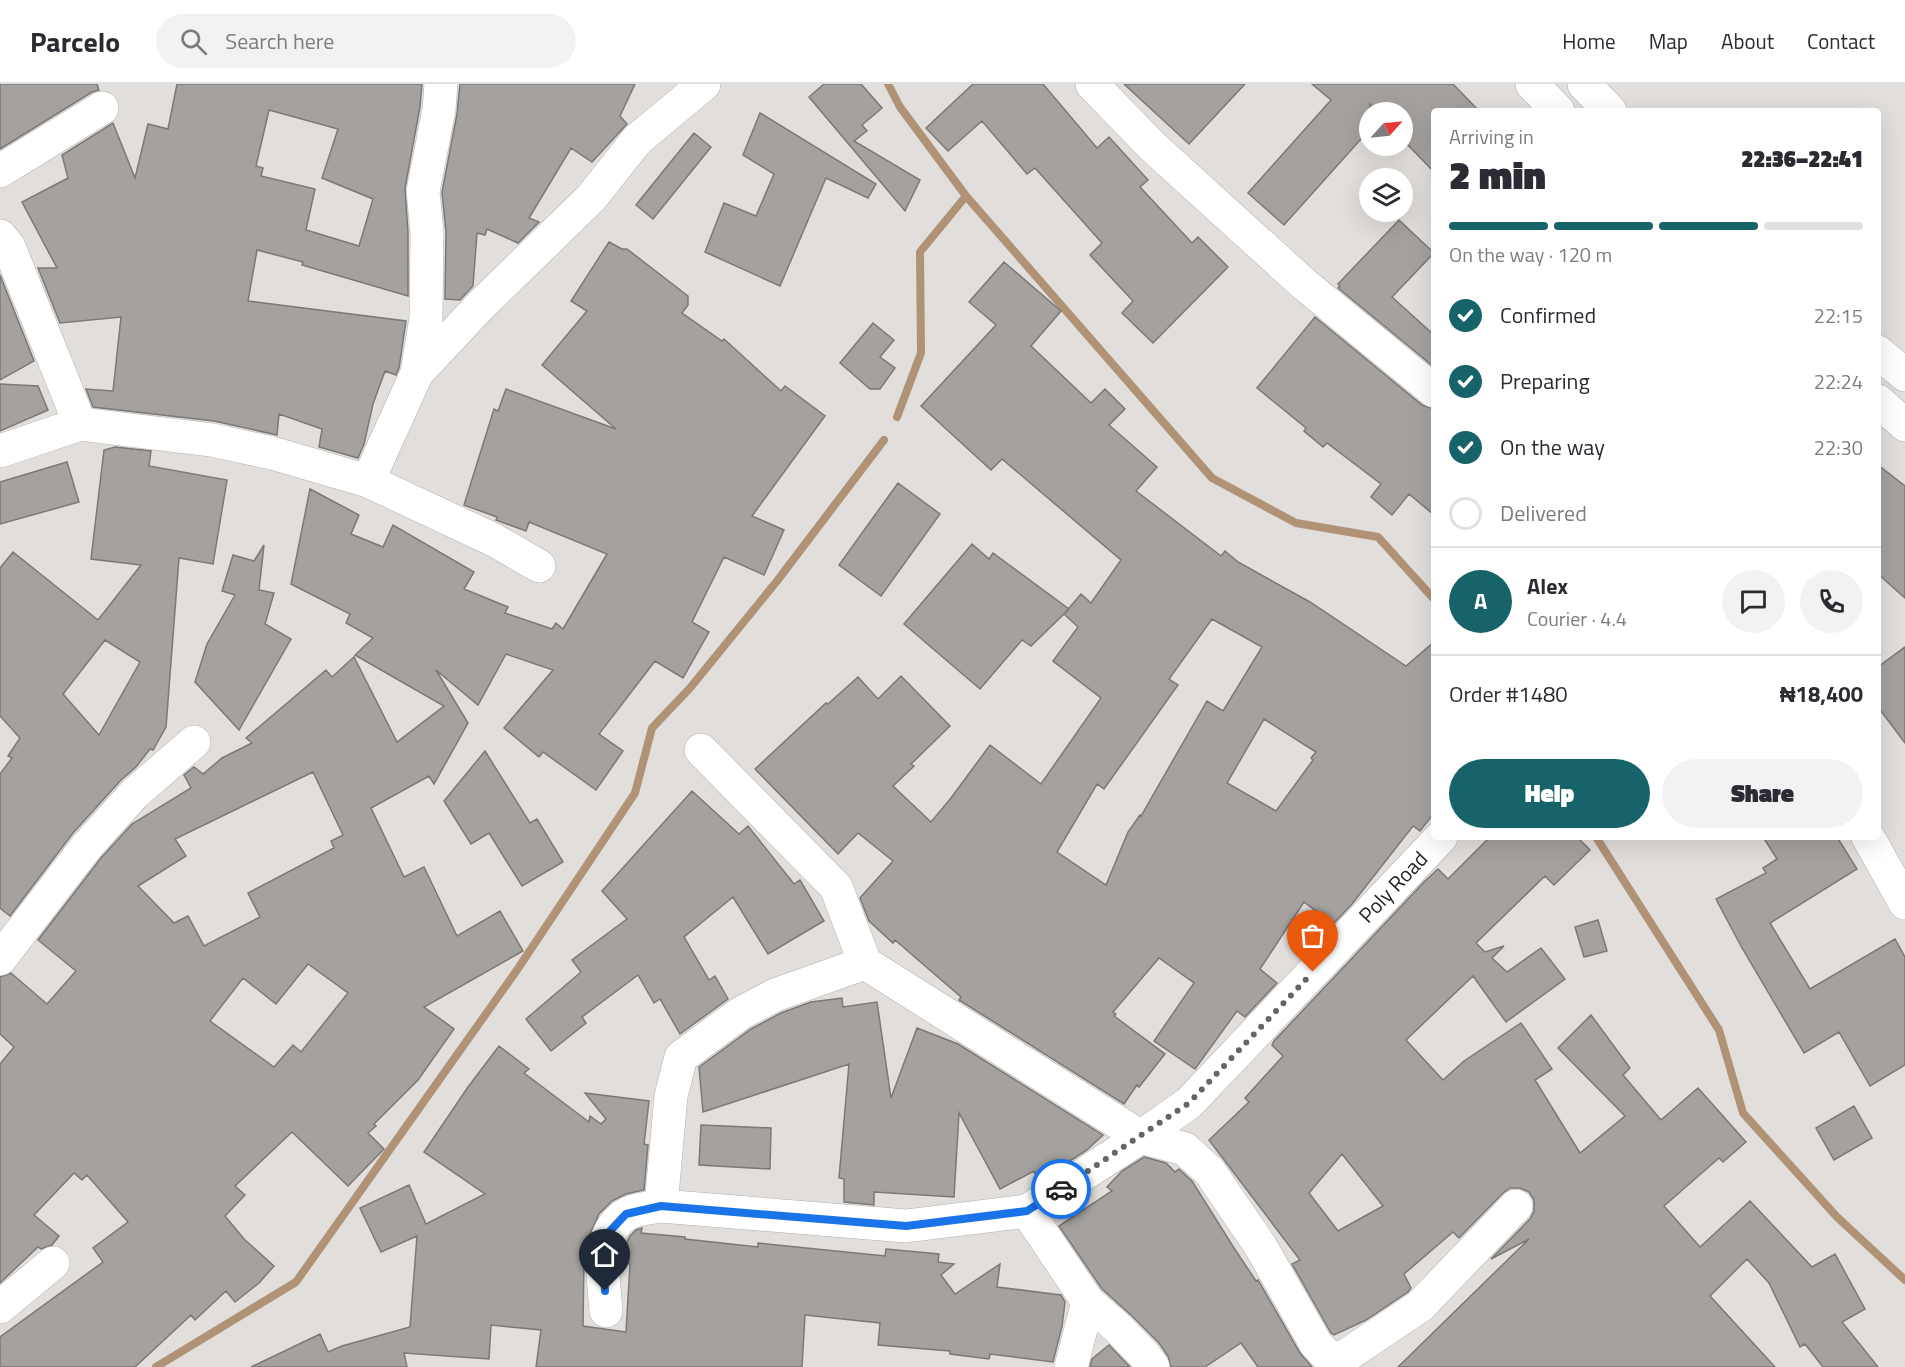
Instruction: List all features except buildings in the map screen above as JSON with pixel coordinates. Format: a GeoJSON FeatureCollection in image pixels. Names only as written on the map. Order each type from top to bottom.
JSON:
{"type":"FeatureCollection","features":[{"type":"Feature","properties":{"kind":"street"},"geometry":{"type":"LineString","coordinates":[[368,482],[417,374],[426,318],[427,232],[423,191],[439,110],[441,84]]}},
{"type":"Feature","properties":{"kind":"street"},"geometry":{"type":"LineString","coordinates":[[417,374],[480,306],[591,198],[637,140],[704,84]]}},
{"type":"Feature","properties":{"kind":"street"},"geometry":{"type":"LineString","coordinates":[[1092,84],[1153,147],[1304,284],[1431,389]]}},
{"type":"Feature","properties":{"kind":"street"},"geometry":{"type":"LineString","coordinates":[[1532,84],[1555,108]]}},
{"type":"Feature","properties":{"kind":"street"},"geometry":{"type":"LineString","coordinates":[[1584,84],[1607,108]]}},
{"type":"Feature","properties":{"kind":"street"},"geometry":{"type":"LineString","coordinates":[[0,171],[102,108]]}},
{"type":"Feature","properties":{"kind":"street"},"geometry":{"type":"LineString","coordinates":[[0,236],[9,247],[80,424]]}},
{"type":"Feature","properties":{"kind":"street"},"geometry":{"type":"LineString","coordinates":[[1881,390],[1894,366]]}},
{"type":"Feature","properties":{"kind":"street"},"geometry":{"type":"LineString","coordinates":[[1881,404],[1905,425]]}},
{"type":"Feature","properties":{"kind":"street"},"geometry":{"type":"LineString","coordinates":[[0,451],[80,424],[213,440],[272,453],[368,482],[494,540],[539,566]]}},
{"type":"Feature","properties":{"kind":"street"},"geometry":{"type":"LineString","coordinates":[[0,959],[87,846],[135,793],[194,742]]}},
{"type":"Feature","properties":{"kind":"street"},"geometry":{"type":"LineString","coordinates":[[701,750],[836,887],[865,963],[1141,1137],[1185,1149],[1210,1172],[1261,1247],[1316,1344],[1329,1359],[1344,1357],[1420,1306],[1516,1206]]}},
{"type":"Feature","properties":{"kind":"street","name":"Poly Road"},"geometry":{"type":"LineString","coordinates":[[1027,1211],[1189,1103],[1438,840]]}},
{"type":"Feature","properties":{"kind":"street"},"geometry":{"type":"LineString","coordinates":[[1870,840],[1905,903]]}},
{"type":"Feature","properties":{"kind":"street"},"geometry":{"type":"LineString","coordinates":[[661,1206],[671,1096],[681,1057],[741,1013],[775,995],[865,963]]}},
{"type":"Feature","properties":{"kind":"street"},"geometry":{"type":"LineString","coordinates":[[606,1311],[602,1252],[610,1231],[626,1214],[661,1206],[906,1226],[1027,1211],[1088,1302],[1119,1329],[1153,1367]]}},
{"type":"Feature","properties":{"kind":"street"},"geometry":{"type":"LineString","coordinates":[[0,1307],[53,1263]]}},
{"type":"Feature","properties":{"kind":"street"},"geometry":{"type":"LineString","coordinates":[[1071,1367],[1088,1302]]}},
{"type":"Feature","properties":{"kind":"waterway"},"geometry":{"type":"LineString","coordinates":[[888,84],[900,107],[966,196],[1212,478],[1296,523],[1378,537],[1431,596]]}},
{"type":"Feature","properties":{"kind":"waterway"},"geometry":{"type":"LineString","coordinates":[[897,417],[921,353],[920,252],[966,196]]}},
{"type":"Feature","properties":{"kind":"waterway"},"geometry":{"type":"LineString","coordinates":[[156,1367],[296,1282],[517,970],[635,793],[652,728],[690,688],[777,581],[884,440]]}},
{"type":"Feature","properties":{"kind":"waterway"},"geometry":{"type":"LineString","coordinates":[[1598,840],[1719,1030],[1743,1113],[1837,1217],[1905,1280]]}},
{"type":"Feature","properties":{"kind":"way so far"},"geometry":{"type":"LineString","coordinates":[[1061,1189],[1189,1103],[1313,972]]}},
{"type":"Feature","properties":{"kind":"route"},"geometry":{"type":"LineString","coordinates":[[605,1291],[602,1252],[610,1231],[626,1214],[661,1206],[906,1226],[1027,1211],[1061,1189]]}}]}
